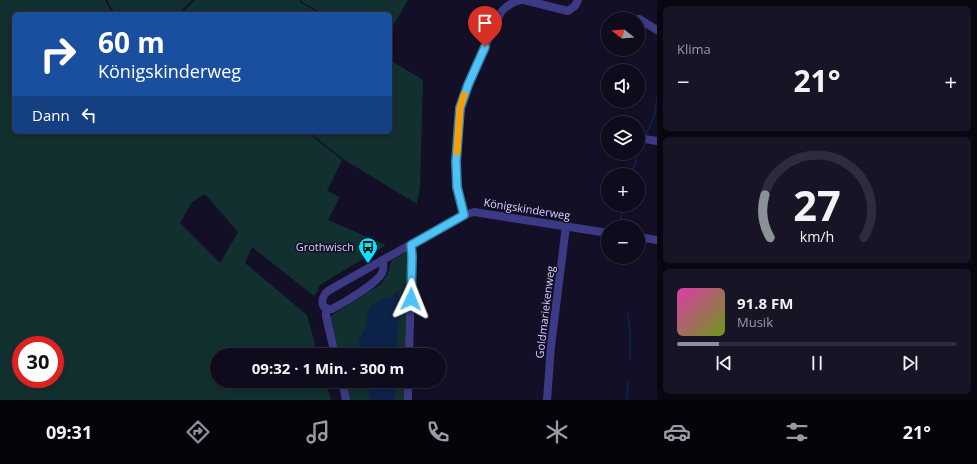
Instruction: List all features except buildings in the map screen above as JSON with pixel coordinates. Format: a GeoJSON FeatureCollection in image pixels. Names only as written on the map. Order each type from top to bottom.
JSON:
{"type":"FeatureCollection","features":[{"type":"Feature","properties":{"kind":"street"},"geometry":{"type":"LineString","coordinates":[[464,215],[457,187],[456,162],[460,108],[474,70],[501,12],[505,7],[513,2],[521,0]]}},
{"type":"Feature","properties":{"kind":"street"},"geometry":{"type":"LineString","coordinates":[[524,0],[568,11],[575,6],[578,0]]}},
{"type":"Feature","properties":{"kind":"street"},"geometry":{"type":"LineString","coordinates":[[645,22],[657,30]]}},
{"type":"Feature","properties":{"kind":"street"},"geometry":{"type":"LineString","coordinates":[[645,139],[657,141]]}},
{"type":"Feature","properties":{"kind":"street","name":"Königskinderweg"},"geometry":{"type":"LineString","coordinates":[[326,308],[323,305],[322,300],[325,292],[464,215],[474,212],[601,232]]}},
{"type":"Feature","properties":{"kind":"street","name":"Goldmariekenweg"},"geometry":{"type":"LineString","coordinates":[[547,400],[551,346],[566,226]]}},
{"type":"Feature","properties":{"kind":"street"},"geometry":{"type":"LineString","coordinates":[[645,238],[657,240]]}},
{"type":"Feature","properties":{"kind":"street"},"geometry":{"type":"LineString","coordinates":[[409,348],[411,245]]}},
{"type":"Feature","properties":{"kind":"street"},"geometry":{"type":"LineString","coordinates":[[333,348],[326,316],[326,308],[332,309],[360,292],[380,276],[384,268],[382,260]]}},
{"type":"Feature","properties":{"kind":"street"},"geometry":{"type":"LineString","coordinates":[[343,388],[346,400]]}},
{"type":"Feature","properties":{"kind":"street"},"geometry":{"type":"LineString","coordinates":[[408,388],[408,400]]}},
{"type":"Feature","properties":{"kind":"green space"},"geometry":{"type":"Polygon","coordinates":[[[0,0],[105,0],[112,12],[12,12],[12,134],[310,134],[342,160],[327,191],[340,197],[328,220],[386,245],[320,285],[314,296],[252,247],[245,263],[307,315],[316,348],[210,348],[210,388],[327,388],[331,400],[0,400],[0,0]],[[205,194],[192,202],[180,223],[220,263],[238,232],[205,194]]]}},
{"type":"Feature","properties":{"kind":"green space"},"geometry":{"type":"Polygon","coordinates":[[[107,0],[192,0],[182,10],[183,12],[114,12],[107,0]]]}},
{"type":"Feature","properties":{"kind":"green space"},"geometry":{"type":"Polygon","coordinates":[[[195,0],[300,0],[301,3],[317,12],[183,12],[195,0]]]}},
{"type":"Feature","properties":{"kind":"green space"},"geometry":{"type":"Polygon","coordinates":[[[301,0],[408,0],[392,28],[392,12],[320,12],[301,0]]]}},
{"type":"Feature","properties":{"kind":"green space"},"geometry":{"type":"Polygon","coordinates":[[[392,61],[423,80],[420,188],[417,204],[343,159],[312,134],[392,134],[392,61]]]}},
{"type":"Feature","properties":{"kind":"green space"},"geometry":{"type":"Polygon","coordinates":[[[405,253],[409,253],[406,348],[336,348],[329,317],[381,284],[387,275],[392,260],[405,253]]]}},
{"type":"Feature","properties":{"kind":"green space"},"geometry":{"type":"Polygon","coordinates":[[[347,388],[407,388],[407,400],[350,400],[347,388]]]}},
{"type":"Feature","properties":{"kind":"water"},"geometry":{"type":"Polygon","coordinates":[[[399,289],[397,348],[360,348],[359,340],[366,327],[367,314],[371,306],[382,299],[392,296],[399,289]]]}},
{"type":"Feature","properties":{"kind":"water"},"geometry":{"type":"Polygon","coordinates":[[[369,388],[396,388],[395,400],[370,400],[369,388]]]}},
{"type":"Feature","properties":{"kind":"waterway"},"geometry":{"type":"LineString","coordinates":[[647,133],[655,113],[657,98]]}},
{"type":"Feature","properties":{"kind":"waterway"},"geometry":{"type":"LineString","coordinates":[[634,168],[636,160]]}},
{"type":"Feature","properties":{"kind":"waterway"},"geometry":{"type":"LineString","coordinates":[[620,220],[622,212]]}},
{"type":"Feature","properties":{"kind":"waterway"},"geometry":{"type":"LineString","coordinates":[[628,314],[630,359]]}},
{"type":"Feature","properties":{"kind":"waterway"},"geometry":{"type":"LineString","coordinates":[[627,400],[628,381]]}},
{"type":"Feature","properties":{"kind":"slow traffic"},"geometry":{"type":"LineString","coordinates":[[457,152],[460,108],[464,95]]}},
{"type":"Feature","properties":{"kind":"place","name":"Grothwisch"},"geometry":{"type":"Point","coordinates":[368,264]}},
{"type":"Feature","properties":{"kind":"route"},"geometry":{"type":"LineString","coordinates":[[411,299],[411,245],[464,215],[457,187],[456,162],[460,108],[468,85],[485,47]]}}]}
